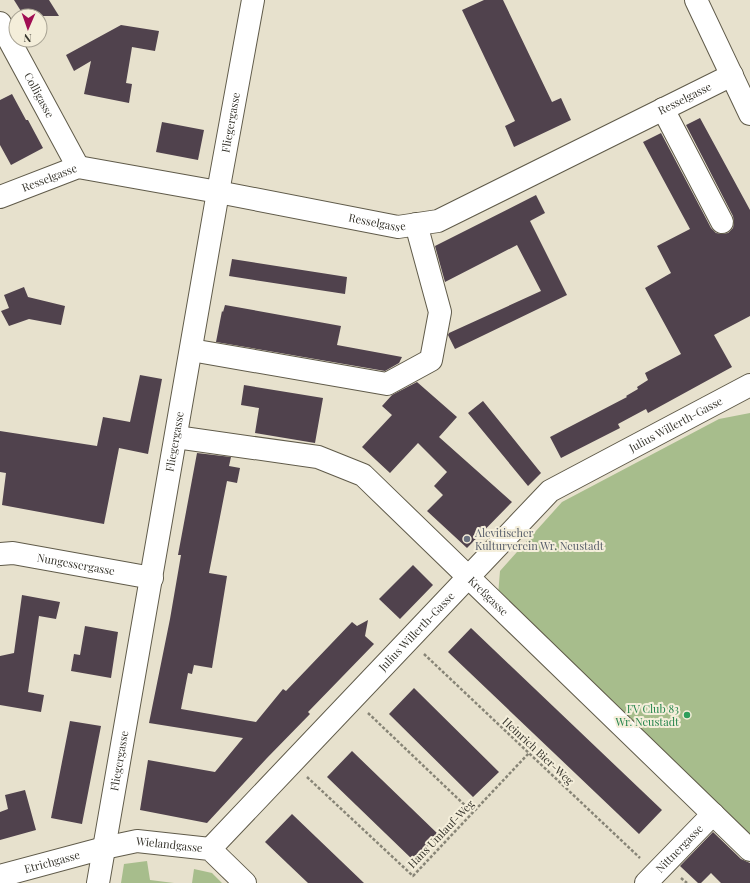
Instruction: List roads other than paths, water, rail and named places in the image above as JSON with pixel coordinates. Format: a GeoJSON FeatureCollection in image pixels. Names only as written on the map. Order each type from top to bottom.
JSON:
{"type":"FeatureCollection","features":[{"type":"Feature","properties":{"kind":"street","name":"Fliegergasse"},"geometry":{"type":"LineString","coordinates":[[98,883],[218,192],[253,0]]}},
{"type":"Feature","properties":{"kind":"street"},"geometry":{"type":"LineString","coordinates":[[696,0],[750,114]]}},
{"type":"Feature","properties":{"kind":"street","name":"Colligasse"},"geometry":{"type":"LineString","coordinates":[[0,23],[78,167]]}},
{"type":"Feature","properties":{"kind":"street","name":"Resselgasse"},"geometry":{"type":"LineString","coordinates":[[0,197],[78,167],[218,192],[398,227],[438,221],[732,75]]}},
{"type":"Feature","properties":{"kind":"street"},"geometry":{"type":"LineString","coordinates":[[663,109],[722,222]]}},
{"type":"Feature","properties":{"kind":"street"},"geometry":{"type":"LineString","coordinates":[[191,350],[387,384],[430,360],[440,312],[416,224]]}},
{"type":"Feature","properties":{"kind":"street","name":"Julius Willerth-Gasse"},"geometry":{"type":"LineString","coordinates":[[210,849],[550,491],[750,385]]}},
{"type":"Feature","properties":{"kind":"street","name":"Kreßgasse"},"geometry":{"type":"LineString","coordinates":[[176,437],[318,458],[363,475],[750,850]]}},
{"type":"Feature","properties":{"kind":"street","name":"Nungessergasse"},"geometry":{"type":"LineString","coordinates":[[0,554],[13,553],[152,578]]}},
{"type":"Feature","properties":{"kind":"street","name":"Nittnergasse"},"geometry":{"type":"LineString","coordinates":[[651,878],[713,814]]}},
{"type":"Feature","properties":{"kind":"street","name":"Wielandgasse"},"geometry":{"type":"LineString","coordinates":[[104,848],[137,841],[210,849],[245,883]]}},
{"type":"Feature","properties":{"kind":"street","name":"Etrichgasse"},"geometry":{"type":"LineString","coordinates":[[0,876],[104,848]]}},
{"type":"Feature","properties":{"kind":"place","name":"Alevitischer Kulturverein Wr. Neustadt"},"geometry":{"type":"Point","coordinates":[467,539]}},
{"type":"Feature","properties":{"kind":"place","name":"FV Club 83 Wr. Neustadt"},"geometry":{"type":"Point","coordinates":[687,715]}}]}
